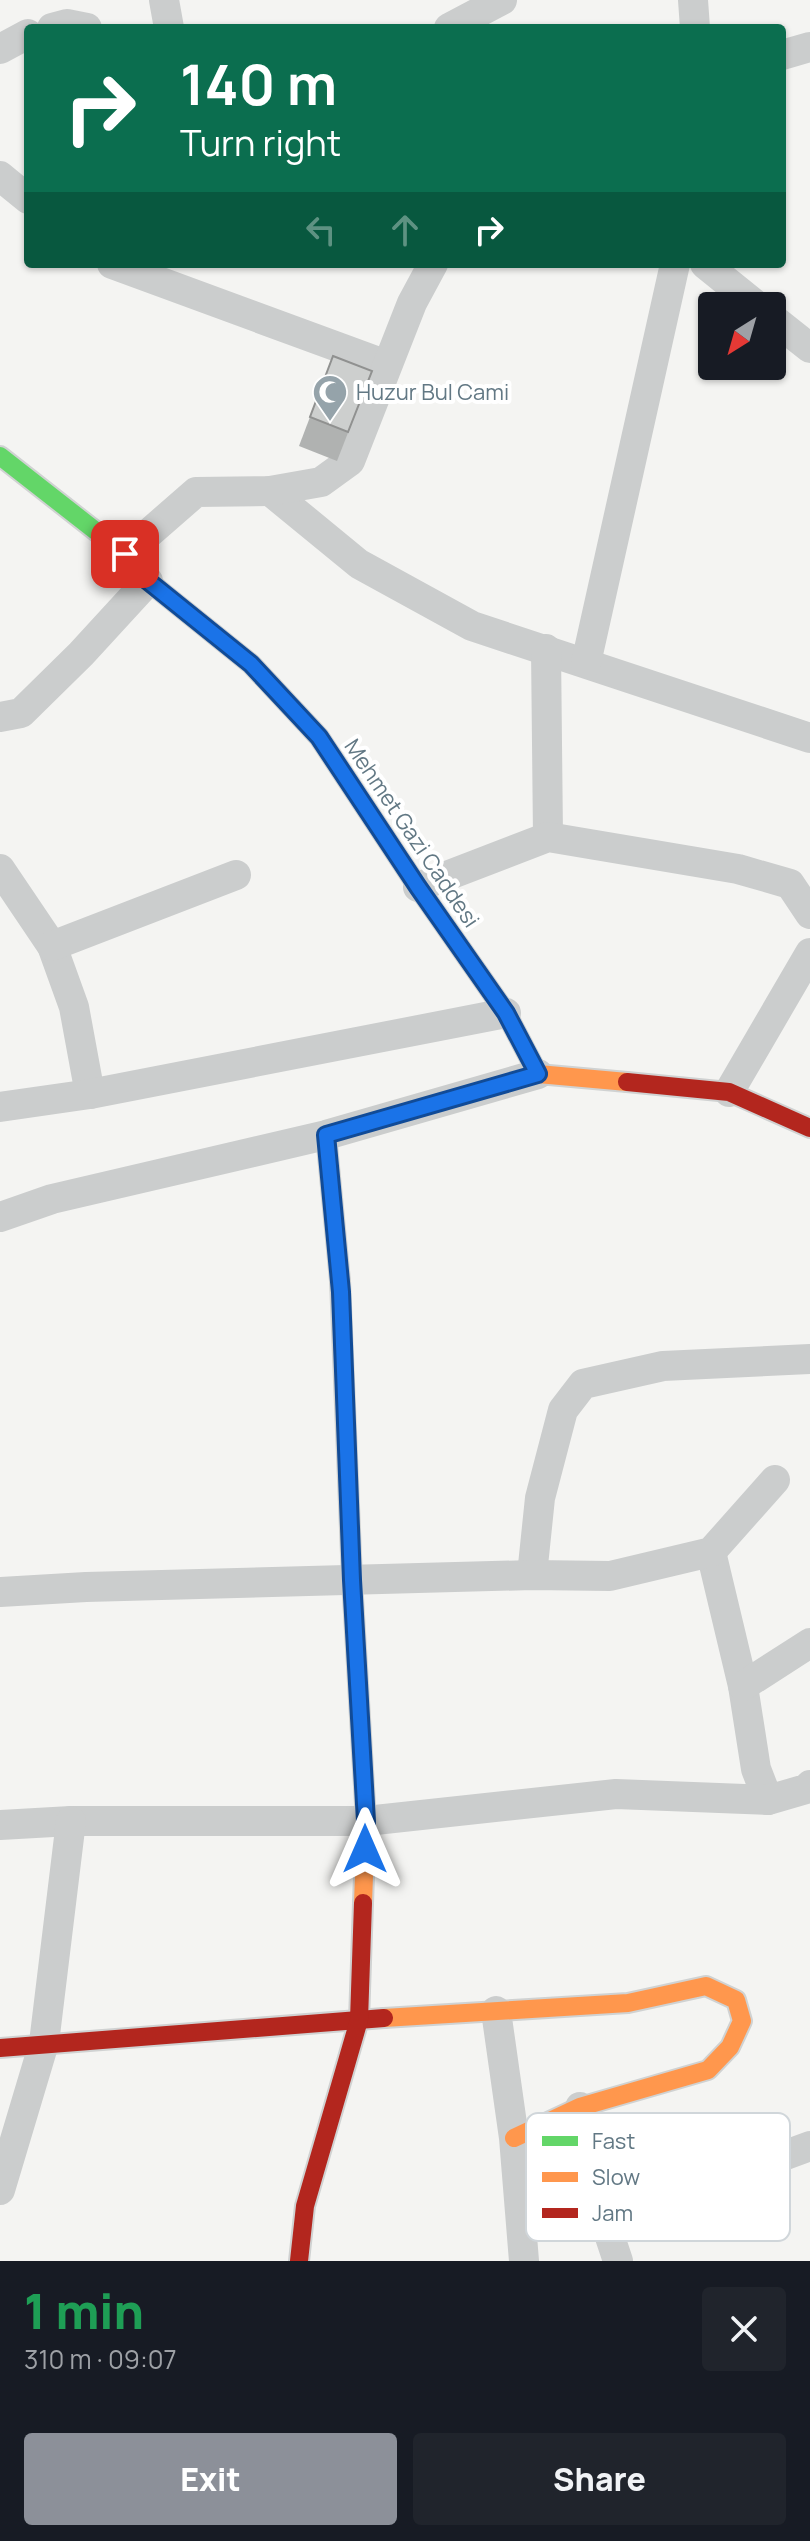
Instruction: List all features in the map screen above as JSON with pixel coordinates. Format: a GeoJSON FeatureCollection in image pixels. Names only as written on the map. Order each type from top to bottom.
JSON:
{"type":"FeatureCollection","features":[{"type":"Feature","properties":{"kind":"street"},"geometry":{"type":"LineString","coordinates":[[164,0],[168,24]]}},
{"type":"Feature","properties":{"kind":"street"},"geometry":{"type":"LineString","coordinates":[[457,24],[502,0]]}},
{"type":"Feature","properties":{"kind":"street"},"geometry":{"type":"LineString","coordinates":[[693,0],[695,24]]}},
{"type":"Feature","properties":{"kind":"street"},"geometry":{"type":"LineString","coordinates":[[786,54],[810,47]]}},
{"type":"Feature","properties":{"kind":"street"},"geometry":{"type":"LineString","coordinates":[[0,176],[24,196]]}},
{"type":"Feature","properties":{"kind":"street"},"geometry":{"type":"LineString","coordinates":[[123,268],[387,365]]}},
{"type":"Feature","properties":{"kind":"street"},"geometry":{"type":"LineString","coordinates":[[125,554],[196,492],[270,491],[321,482],[350,461],[412,303],[431,268]]}},
{"type":"Feature","properties":{"kind":"street"},"geometry":{"type":"LineString","coordinates":[[586,663],[674,268]]}},
{"type":"Feature","properties":{"kind":"street"},"geometry":{"type":"LineString","coordinates":[[710,268],[740,292]]}},
{"type":"Feature","properties":{"kind":"street"},"geometry":{"type":"LineString","coordinates":[[786,328],[807,342]]}},
{"type":"Feature","properties":{"kind":"street","name":"Mehmet Gazi Caddesi"},"geometry":{"type":"LineString","coordinates":[[0,456],[125,554],[148,581],[251,664],[319,737],[506,1013],[538,1074]]}},
{"type":"Feature","properties":{"kind":"street"},"geometry":{"type":"LineString","coordinates":[[270,491],[359,564],[472,626],[810,738]]}},
{"type":"Feature","properties":{"kind":"street"},"geometry":{"type":"LineString","coordinates":[[0,740],[10,715],[81,654],[148,581]]}},
{"type":"Feature","properties":{"kind":"street"},"geometry":{"type":"LineString","coordinates":[[546,649],[548,837]]}},
{"type":"Feature","properties":{"kind":"street"},"geometry":{"type":"LineString","coordinates":[[418,887],[548,837],[738,869],[790,884],[810,914]]}},
{"type":"Feature","properties":{"kind":"street"},"geometry":{"type":"LineString","coordinates":[[0,869],[52,946],[74,1007],[90,1094]]}},
{"type":"Feature","properties":{"kind":"street"},"geometry":{"type":"LineString","coordinates":[[52,946],[236,875]]}},
{"type":"Feature","properties":{"kind":"street"},"geometry":{"type":"LineString","coordinates":[[729,1092],[810,953]]}},
{"type":"Feature","properties":{"kind":"street"},"geometry":{"type":"LineString","coordinates":[[0,1107],[90,1094],[506,1013]]}},
{"type":"Feature","properties":{"kind":"street"},"geometry":{"type":"LineString","coordinates":[[0,1217],[52,1199],[326,1135],[538,1074],[729,1092],[810,1128]]}},
{"type":"Feature","properties":{"kind":"street"},"geometry":{"type":"LineString","coordinates":[[299,2261],[305,2206],[359,2020],[366,1821],[352,1580],[341,1292],[326,1135]]}},
{"type":"Feature","properties":{"kind":"street"},"geometry":{"type":"LineString","coordinates":[[532,1575],[540,1498],[563,1410],[583,1384],[663,1366],[810,1359]]}},
{"type":"Feature","properties":{"kind":"street"},"geometry":{"type":"LineString","coordinates":[[0,1592],[532,1575],[610,1576],[711,1552],[775,1480]]}},
{"type":"Feature","properties":{"kind":"street"},"geometry":{"type":"LineString","coordinates":[[711,1552],[743,1686],[756,1769],[768,1800]]}},
{"type":"Feature","properties":{"kind":"street"},"geometry":{"type":"LineString","coordinates":[[743,1686],[810,1643]]}},
{"type":"Feature","properties":{"kind":"street"},"geometry":{"type":"LineString","coordinates":[[0,1825],[71,1821],[366,1821],[616,1794],[768,1800],[806,1789],[810,1785]]}},
{"type":"Feature","properties":{"kind":"street"},"geometry":{"type":"LineString","coordinates":[[0,2190],[44,2043],[71,1821]]}},
{"type":"Feature","properties":{"kind":"street"},"geometry":{"type":"LineString","coordinates":[[0,2048],[628,2003],[706,1986],[736,2000],[742,2021],[730,2047],[708,2070],[567,2113]]}},
{"type":"Feature","properties":{"kind":"street"},"geometry":{"type":"LineString","coordinates":[[496,2011],[514,2138],[524,2261]]}},
{"type":"Feature","properties":{"kind":"street"},"geometry":{"type":"LineString","coordinates":[[580,2107],[581,2113]]}},
{"type":"Feature","properties":{"kind":"street"},"geometry":{"type":"LineString","coordinates":[[514,2138],[526,2132]]}},
{"type":"Feature","properties":{"kind":"street"},"geometry":{"type":"LineString","coordinates":[[790,2153],[810,2146]]}},
{"type":"Feature","properties":{"kind":"street"},"geometry":{"type":"LineString","coordinates":[[611,2241],[618,2261]]}},
{"type":"Feature","properties":{"kind":"building"},"geometry":{"type":"Polygon","coordinates":[[[333,356],[372,371],[348,432],[310,417],[333,356]]]}},
{"type":"Feature","properties":{"kind":"traffic: fast"},"geometry":{"type":"LineString","coordinates":[[0,456],[125,554],[148,581],[251,664],[319,737],[418,887]]}},
{"type":"Feature","properties":{"kind":"traffic: fast"},"geometry":{"type":"LineString","coordinates":[[326,1135],[340,1281]]}},
{"type":"Feature","properties":{"kind":"traffic: slow"},"geometry":{"type":"LineString","coordinates":[[418,887],[506,1013],[538,1074],[627,1082]]}},
{"type":"Feature","properties":{"kind":"traffic: slow"},"geometry":{"type":"LineString","coordinates":[[340,1281],[366,1821],[363,1903]]}},
{"type":"Feature","properties":{"kind":"traffic: slow"},"geometry":{"type":"LineString","coordinates":[[384,2018],[628,2003],[706,1986],[736,2000],[742,2021],[730,2047],[708,2070],[567,2113]]}},
{"type":"Feature","properties":{"kind":"traffic: slow"},"geometry":{"type":"LineString","coordinates":[[514,2138],[526,2132]]}},
{"type":"Feature","properties":{"kind":"traffic: jam"},"geometry":{"type":"LineString","coordinates":[[627,1082],[729,1092],[810,1128]]}},
{"type":"Feature","properties":{"kind":"traffic: jam"},"geometry":{"type":"LineString","coordinates":[[299,2261],[305,2206],[359,2020],[363,1903]]}},
{"type":"Feature","properties":{"kind":"traffic: jam"},"geometry":{"type":"LineString","coordinates":[[0,2048],[384,2018]]}},
{"type":"Feature","properties":{"kind":"place","name":"Huzur Bul Cami"},"geometry":{"type":"Point","coordinates":[330,423]}},
{"type":"Feature","properties":{"kind":"route"},"geometry":{"type":"LineString","coordinates":[[125,554],[148,581],[251,664],[319,737],[506,1013],[538,1074],[326,1135],[341,1292],[365,1849]]}}]}
